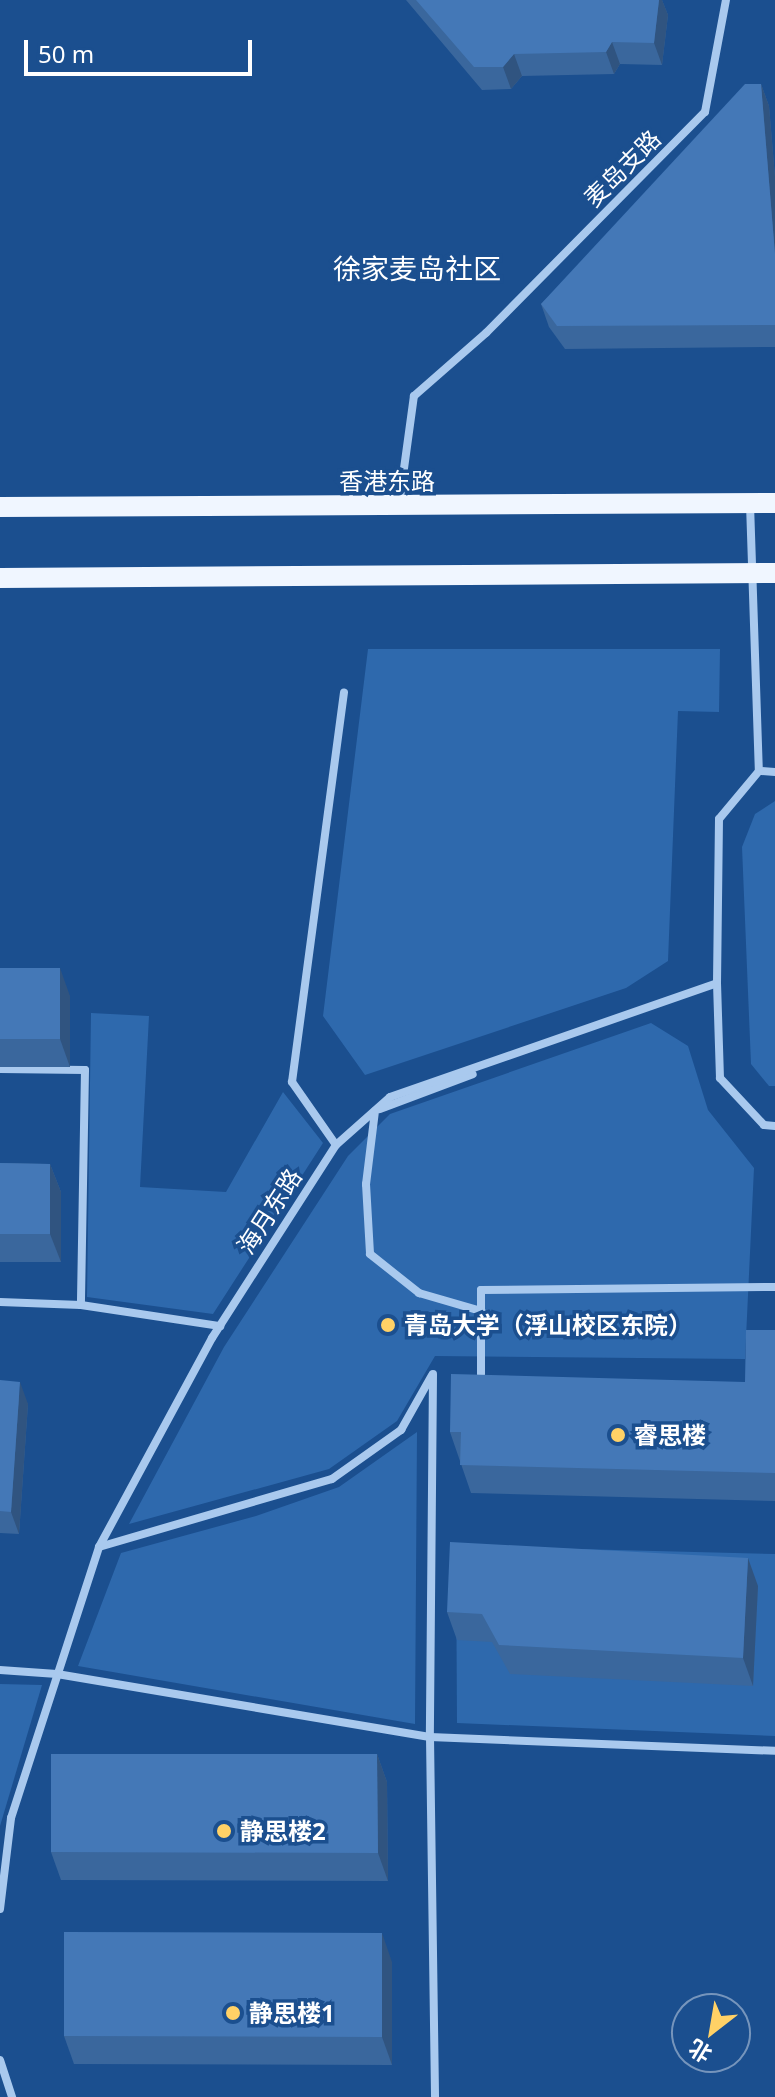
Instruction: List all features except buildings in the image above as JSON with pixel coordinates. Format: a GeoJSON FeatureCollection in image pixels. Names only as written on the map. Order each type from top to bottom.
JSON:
{"type":"FeatureCollection","features":[{"type":"Feature","properties":{"kind":"main road","name":"香港东路"},"geometry":{"type":"LineString","coordinates":[[0,507],[775,503]]}},
{"type":"Feature","properties":{"kind":"main road"},"geometry":{"type":"LineString","coordinates":[[0,578],[775,573]]}},
{"type":"Feature","properties":{"kind":"street","name":"麦岛支路"},"geometry":{"type":"LineString","coordinates":[[399,507],[414,396],[486,333],[705,112],[726,0]]}},
{"type":"Feature","properties":{"kind":"street"},"geometry":{"type":"LineString","coordinates":[[750,503],[759,771],[719,819],[717,983],[720,1078],[764,1125],[775,1126]]}},
{"type":"Feature","properties":{"kind":"street"},"geometry":{"type":"LineString","coordinates":[[336,1145],[292,1082],[344,692]]}},
{"type":"Feature","properties":{"kind":"street"},"geometry":{"type":"LineString","coordinates":[[759,771],[775,772]]}},
{"type":"Feature","properties":{"kind":"street","name":"海月东路"},"geometry":{"type":"LineString","coordinates":[[99,1547],[220,1326],[336,1145],[390,1097],[717,983]]}},
{"type":"Feature","properties":{"kind":"street"},"geometry":{"type":"LineString","coordinates":[[0,1069],[85,1070],[81,1305]]}},
{"type":"Feature","properties":{"kind":"street"},"geometry":{"type":"LineString","coordinates":[[375,1111],[366,1184],[370,1254],[419,1293],[481,1311]]}},
{"type":"Feature","properties":{"kind":"street"},"geometry":{"type":"LineString","coordinates":[[481,1374],[481,1290],[775,1287]]}},
{"type":"Feature","properties":{"kind":"street"},"geometry":{"type":"LineString","coordinates":[[0,1302],[81,1305],[220,1326]]}},
{"type":"Feature","properties":{"kind":"street"},"geometry":{"type":"LineString","coordinates":[[0,1909],[11,1818],[99,1547],[332,1479],[401,1430],[433,1374],[430,1737],[435,2097]]}},
{"type":"Feature","properties":{"kind":"street"},"geometry":{"type":"LineString","coordinates":[[0,1670],[57,1674],[430,1737],[775,1751]]}},
{"type":"Feature","properties":{"kind":"street"},"geometry":{"type":"LineString","coordinates":[[0,2060],[12,2097]]}},
{"type":"Feature","properties":{"kind":"shaded area"},"geometry":{"type":"Polygon","coordinates":[[[368,649],[720,649],[719,712],[678,711],[668,961],[626,988],[365,1075],[323,1016],[368,649]]]}},
{"type":"Feature","properties":{"kind":"shaded area"},"geometry":{"type":"Polygon","coordinates":[[[775,801],[775,1086],[769,1086],[751,1064],[742,847],[755,814],[775,801]]]}},
{"type":"Feature","properties":{"kind":"shaded area"},"geometry":{"type":"Polygon","coordinates":[[[91,1013],[149,1016],[140,1187],[226,1192],[283,1092],[323,1143],[213,1314],[87,1297],[91,1013]]]}},
{"type":"Feature","properties":{"kind":"shaded area"},"geometry":{"type":"Polygon","coordinates":[[[651,1023],[688,1046],[708,1110],[754,1168],[745,1359],[435,1356],[397,1421],[329,1469],[129,1524],[224,1347],[348,1156],[390,1114],[651,1023]]]}},
{"type":"Feature","properties":{"kind":"shaded area"},"geometry":{"type":"Polygon","coordinates":[[[417,1432],[415,1724],[78,1666],[121,1553],[256,1516],[339,1487],[417,1432]]]}},
{"type":"Feature","properties":{"kind":"shaded area"},"geometry":{"type":"Polygon","coordinates":[[[456,1546],[775,1554],[775,1736],[457,1723],[456,1546]]]}},
{"type":"Feature","properties":{"kind":"shaded area"},"geometry":{"type":"Polygon","coordinates":[[[0,1684],[42,1685],[0,1826],[0,1684]]]}},
{"type":"Feature","properties":{"kind":"place","name":"青岛大学（浮山校区东院）"},"geometry":{"type":"Point","coordinates":[388,1325]}},
{"type":"Feature","properties":{"kind":"place","name":"睿思楼"},"geometry":{"type":"Point","coordinates":[618,1435]}},
{"type":"Feature","properties":{"kind":"place","name":"静思楼2"},"geometry":{"type":"Point","coordinates":[224,1831]}},
{"type":"Feature","properties":{"kind":"place","name":"静思楼1"},"geometry":{"type":"Point","coordinates":[233,2013]}},
{"type":"Feature","properties":{"kind":"district","name":"徐家麦岛社区"},"geometry":{"type":"Point","coordinates":[417,268]}}]}
